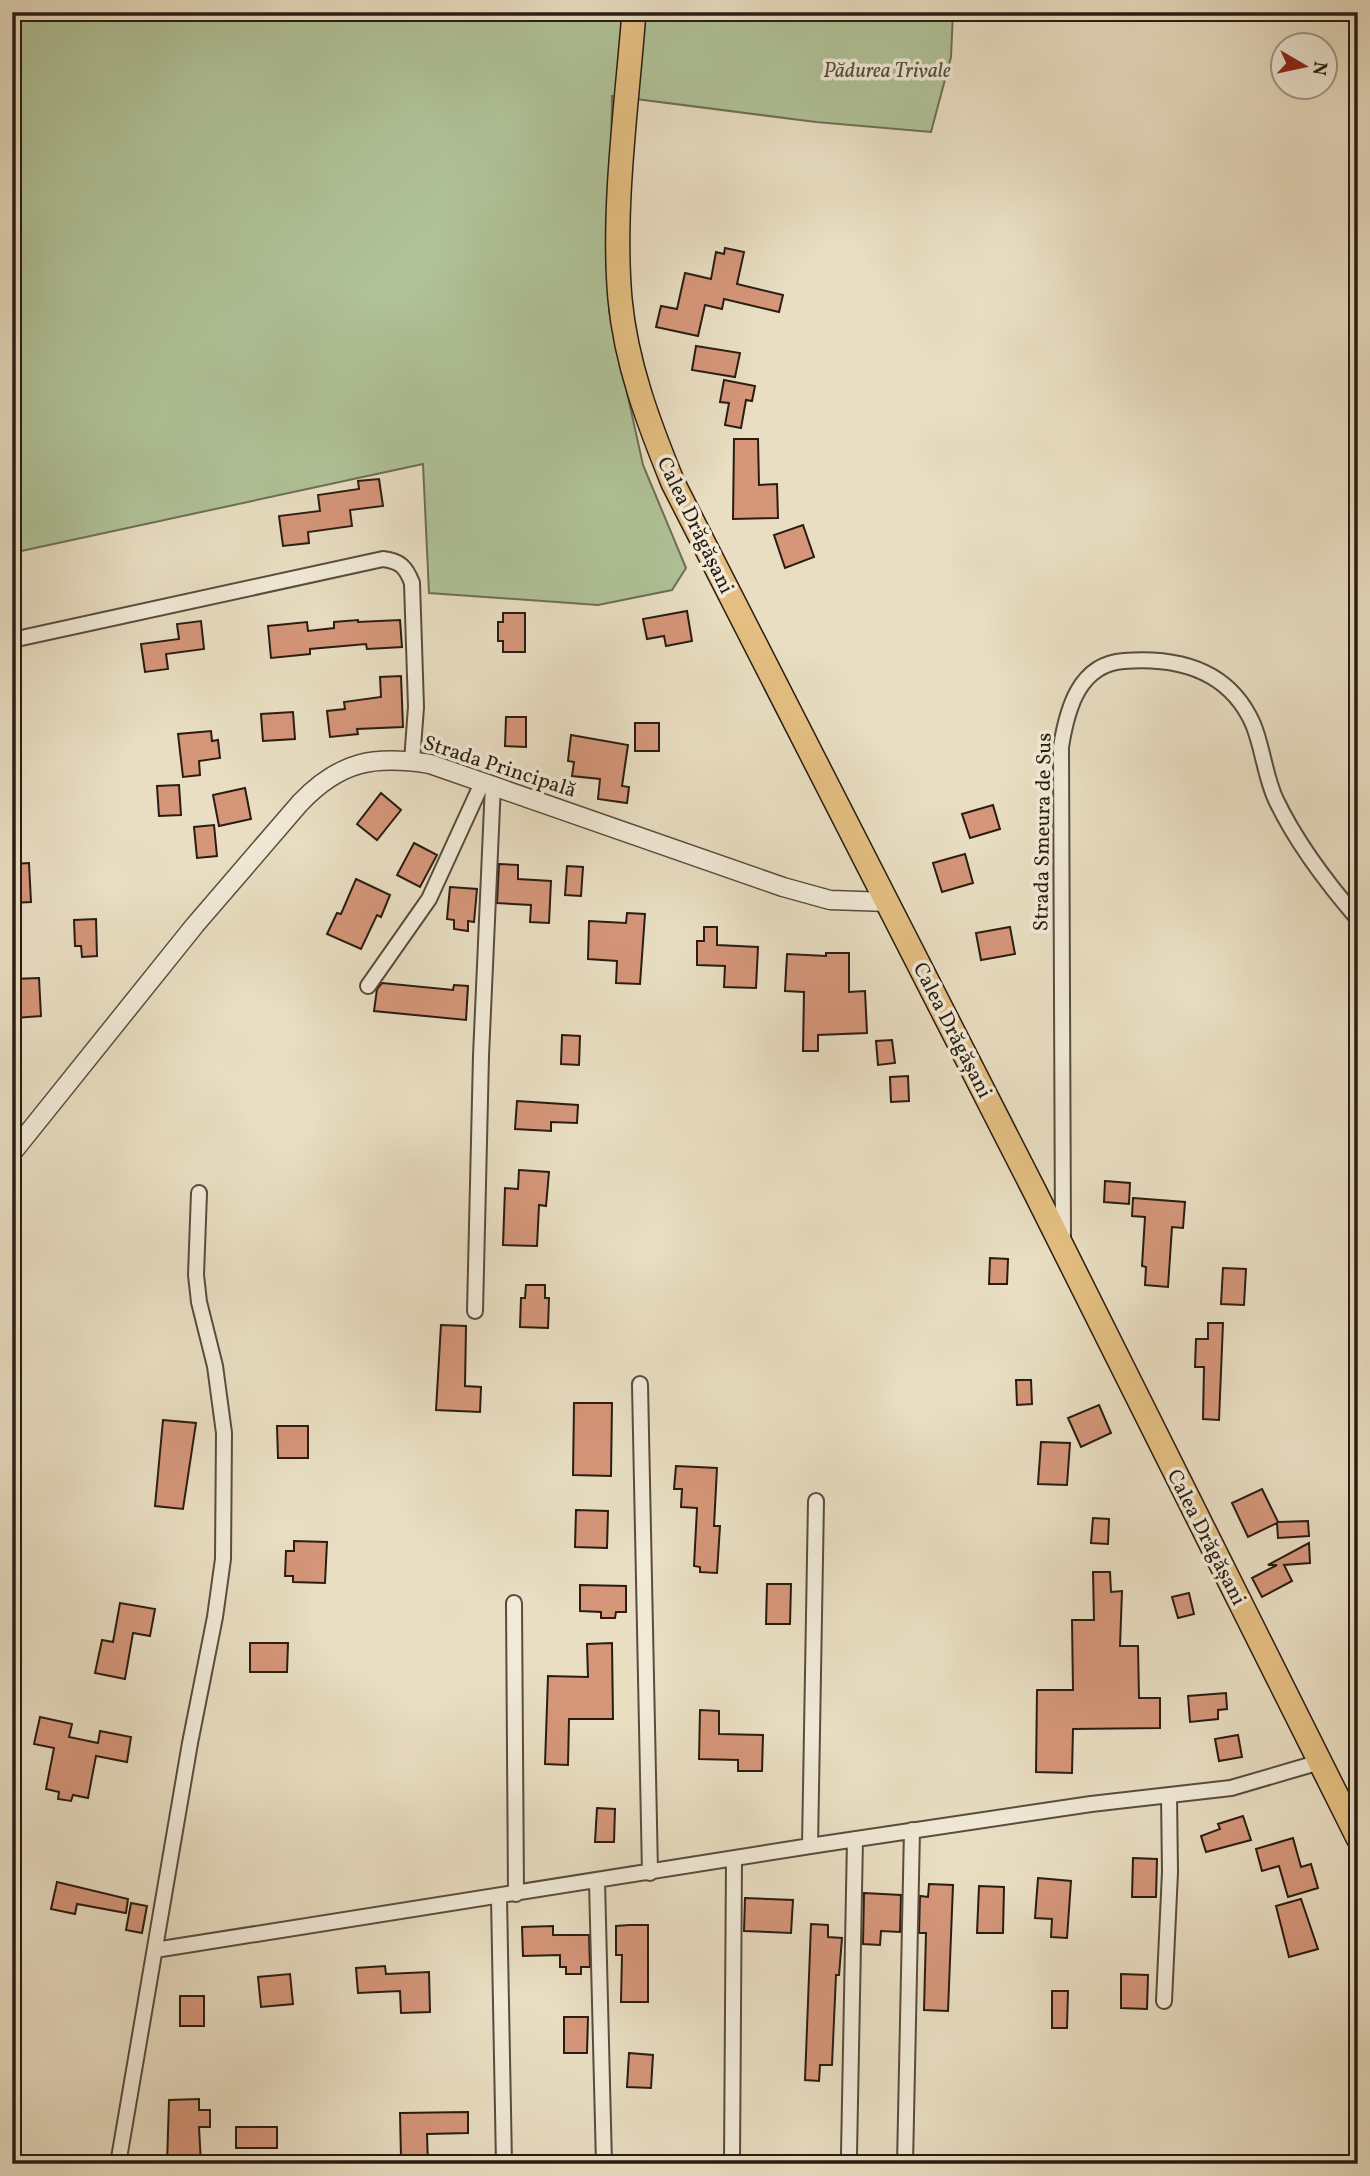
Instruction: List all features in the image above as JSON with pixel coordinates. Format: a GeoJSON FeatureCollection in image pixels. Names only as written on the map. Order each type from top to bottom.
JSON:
{"type":"FeatureCollection","features":[{"type":"Feature","properties":{"kind":"main road","name":"Calea Drăgășani"},"geometry":{"type":"LineString","coordinates":[[634,12],[620,202],[620,300],[640,401],[673,483],[888,902],[1358,1838]]}},
{"type":"Feature","properties":{"kind":"street"},"geometry":{"type":"LineString","coordinates":[[12,640],[383,559],[396,560],[407,569],[412,583],[416,706],[412,761]]}},
{"type":"Feature","properties":{"kind":"street","name":"Strada Smeura de Sus"},"geometry":{"type":"LineString","coordinates":[[1062,1247],[1061,747],[1066,716],[1077,690],[1091,673],[1115,661],[1156,659],[1196,667],[1220,678],[1238,698],[1252,723],[1275,797],[1293,833],[1323,878],[1358,919]]}},
{"type":"Feature","properties":{"kind":"street","name":"Strada Principală"},"geometry":{"type":"LineString","coordinates":[[15,1141],[313,788],[332,775],[377,758],[412,761],[488,783],[830,900],[888,902]]}},
{"type":"Feature","properties":{"kind":"street"},"geometry":{"type":"LineString","coordinates":[[368,986],[429,899],[488,783]]}},
{"type":"Feature","properties":{"kind":"street"},"geometry":{"type":"LineString","coordinates":[[475,1311],[488,783]]}},
{"type":"Feature","properties":{"kind":"street"},"geometry":{"type":"LineString","coordinates":[[118,2164],[223,1559],[224,1433],[215,1366],[199,1302],[196,1275],[199,1193]]}},
{"type":"Feature","properties":{"kind":"street"},"geometry":{"type":"LineString","coordinates":[[640,1384],[650,1873]]}},
{"type":"Feature","properties":{"kind":"street"},"geometry":{"type":"LineString","coordinates":[[810,1846],[816,1501]]}},
{"type":"Feature","properties":{"kind":"street"},"geometry":{"type":"LineString","coordinates":[[514,1603],[516,1894]]}},
{"type":"Feature","properties":{"kind":"street"},"geometry":{"type":"LineString","coordinates":[[155,1950],[912,1830],[1231,1787],[1320,1762]]}},
{"type":"Feature","properties":{"kind":"street"},"geometry":{"type":"LineString","coordinates":[[1164,2001],[1170,1872],[1169,1795]]}},
{"type":"Feature","properties":{"kind":"street"},"geometry":{"type":"LineString","coordinates":[[905,2164],[912,1830]]}},
{"type":"Feature","properties":{"kind":"street"},"geometry":{"type":"LineString","coordinates":[[849,2154],[855,1839]]}},
{"type":"Feature","properties":{"kind":"street"},"geometry":{"type":"LineString","coordinates":[[732,2164],[734,1858]]}},
{"type":"Feature","properties":{"kind":"street"},"geometry":{"type":"LineString","coordinates":[[597,1881],[604,2164]]}},
{"type":"Feature","properties":{"kind":"street"},"geometry":{"type":"LineString","coordinates":[[499,1897],[504,2164]]}},
{"type":"Feature","properties":{"kind":"green space","name":"Pădurea Trivale"},"geometry":{"type":"Polygon","coordinates":[[[12,12],[953,12],[951,57],[931,132],[816,122],[612,96],[609,311],[643,465],[686,568],[672,590],[598,605],[429,593],[423,464],[12,553],[12,12]]]}},
{"type":"Feature","properties":{"kind":"building"},"geometry":{"type":"Polygon","coordinates":[[[725,248],[744,252],[737,284],[783,295],[779,312],[724,299],[722,309],[705,305],[698,336],[656,327],[661,306],[677,309],[685,273],[711,279],[716,252],[724,254],[725,248]]]}},
{"type":"Feature","properties":{"kind":"building"},"geometry":{"type":"Polygon","coordinates":[[[696,346],[740,353],[735,377],[692,370],[696,346]]]}},
{"type":"Feature","properties":{"kind":"building"},"geometry":{"type":"Polygon","coordinates":[[[724,380],[755,386],[752,401],[746,400],[741,428],[725,425],[729,403],[720,402],[724,380]]]}},
{"type":"Feature","properties":{"kind":"building"},"geometry":{"type":"Polygon","coordinates":[[[734,439],[758,439],[759,485],[777,484],[778,518],[733,519],[734,439]]]}},
{"type":"Feature","properties":{"kind":"building"},"geometry":{"type":"Polygon","coordinates":[[[379,479],[383,506],[350,510],[352,526],[308,532],[309,543],[283,546],[279,516],[320,511],[318,495],[359,489],[358,481],[379,479]]]}},
{"type":"Feature","properties":{"kind":"building"},"geometry":{"type":"Polygon","coordinates":[[[803,525],[814,557],[785,568],[774,535],[803,525]]]}},
{"type":"Feature","properties":{"kind":"building"},"geometry":{"type":"Polygon","coordinates":[[[687,611],[692,641],[666,646],[664,636],[647,639],[643,619],[687,611]]]}},
{"type":"Feature","properties":{"kind":"building"},"geometry":{"type":"Polygon","coordinates":[[[503,613],[525,613],[525,652],[503,652],[503,641],[498,641],[498,622],[503,622],[503,613]]]}},
{"type":"Feature","properties":{"kind":"building"},"geometry":{"type":"Polygon","coordinates":[[[400,620],[402,647],[367,649],[366,644],[310,649],[310,654],[271,658],[268,626],[307,622],[308,631],[334,628],[334,622],[400,620]]]}},
{"type":"Feature","properties":{"kind":"building"},"geometry":{"type":"Polygon","coordinates":[[[201,621],[204,649],[166,654],[168,669],[145,672],[141,644],[179,639],[177,624],[201,621]]]}},
{"type":"Feature","properties":{"kind":"building"},"geometry":{"type":"Polygon","coordinates":[[[401,676],[403,727],[357,729],[358,734],[330,737],[327,711],[345,709],[344,702],[381,697],[380,677],[401,676]]]}},
{"type":"Feature","properties":{"kind":"building"},"geometry":{"type":"Polygon","coordinates":[[[293,712],[295,739],[263,741],[261,714],[293,712]]]}},
{"type":"Feature","properties":{"kind":"building"},"geometry":{"type":"Polygon","coordinates":[[[506,717],[526,717],[526,747],[505,746],[506,717]]]}},
{"type":"Feature","properties":{"kind":"building"},"geometry":{"type":"Polygon","coordinates":[[[635,723],[659,723],[659,751],[635,751],[635,723]]]}},
{"type":"Feature","properties":{"kind":"building"},"geometry":{"type":"Polygon","coordinates":[[[211,731],[212,741],[218,740],[220,758],[199,761],[200,775],[183,777],[178,734],[211,731]]]}},
{"type":"Feature","properties":{"kind":"building"},"geometry":{"type":"Polygon","coordinates":[[[571,735],[628,745],[622,786],[629,787],[627,803],[598,799],[600,779],[572,776],[574,762],[568,761],[571,735]]]}},
{"type":"Feature","properties":{"kind":"building"},"geometry":{"type":"Polygon","coordinates":[[[179,785],[181,815],[159,816],[157,786],[179,785]]]}},
{"type":"Feature","properties":{"kind":"building"},"geometry":{"type":"Polygon","coordinates":[[[245,788],[251,819],[219,826],[213,795],[245,788]]]}},
{"type":"Feature","properties":{"kind":"building"},"geometry":{"type":"Polygon","coordinates":[[[381,793],[401,810],[377,840],[357,824],[381,793]]]}},
{"type":"Feature","properties":{"kind":"building"},"geometry":{"type":"Polygon","coordinates":[[[993,805],[1000,829],[970,838],[962,814],[993,805]]]}},
{"type":"Feature","properties":{"kind":"building"},"geometry":{"type":"Polygon","coordinates":[[[214,825],[217,856],[197,858],[194,827],[214,825]]]}},
{"type":"Feature","properties":{"kind":"building"},"geometry":{"type":"Polygon","coordinates":[[[414,843],[437,855],[420,887],[397,875],[414,843]]]}},
{"type":"Feature","properties":{"kind":"building"},"geometry":{"type":"Polygon","coordinates":[[[965,854],[973,883],[942,892],[933,863],[965,854]]]}},
{"type":"Feature","properties":{"kind":"building"},"geometry":{"type":"Polygon","coordinates":[[[29,863],[31,902],[12,903],[12,864],[29,863]]]}},
{"type":"Feature","properties":{"kind":"building"},"geometry":{"type":"Polygon","coordinates":[[[499,864],[518,865],[518,879],[551,881],[549,923],[530,922],[531,905],[497,903],[499,864]]]}},
{"type":"Feature","properties":{"kind":"building"},"geometry":{"type":"Polygon","coordinates":[[[567,866],[583,867],[581,896],[565,895],[567,866]]]}},
{"type":"Feature","properties":{"kind":"building"},"geometry":{"type":"Polygon","coordinates":[[[356,879],[390,895],[381,917],[377,915],[361,949],[327,934],[337,913],[341,914],[356,879]]]}},
{"type":"Feature","properties":{"kind":"building"},"geometry":{"type":"Polygon","coordinates":[[[450,887],[477,889],[474,922],[468,921],[468,931],[454,929],[454,920],[447,919],[450,887]]]}},
{"type":"Feature","properties":{"kind":"building"},"geometry":{"type":"Polygon","coordinates":[[[627,913],[645,914],[640,984],[616,983],[617,961],[588,959],[589,921],[626,923],[627,913]]]}},
{"type":"Feature","properties":{"kind":"building"},"geometry":{"type":"Polygon","coordinates":[[[96,919],[97,956],[82,957],[81,946],[75,946],[74,920],[96,919]]]}},
{"type":"Feature","properties":{"kind":"building"},"geometry":{"type":"Polygon","coordinates":[[[704,927],[717,927],[717,945],[758,947],[756,988],[724,987],[725,966],[697,965],[697,941],[704,941],[704,927]]]}},
{"type":"Feature","properties":{"kind":"building"},"geometry":{"type":"Polygon","coordinates":[[[1010,927],[1015,954],[981,960],[976,933],[1010,927]]]}},
{"type":"Feature","properties":{"kind":"building"},"geometry":{"type":"Polygon","coordinates":[[[826,953],[849,953],[849,992],[865,991],[867,1033],[818,1035],[818,1051],[803,1051],[804,992],[785,991],[787,954],[826,956],[826,953]]]}},
{"type":"Feature","properties":{"kind":"building"},"geometry":{"type":"Polygon","coordinates":[[[39,978],[41,1016],[15,1018],[13,979],[39,978]]]}},
{"type":"Feature","properties":{"kind":"building"},"geometry":{"type":"Polygon","coordinates":[[[382,983],[453,990],[454,985],[468,986],[466,1020],[374,1011],[377,989],[382,983]]]}},
{"type":"Feature","properties":{"kind":"building"},"geometry":{"type":"Polygon","coordinates":[[[562,1035],[580,1036],[579,1065],[561,1064],[562,1035]]]}},
{"type":"Feature","properties":{"kind":"building"},"geometry":{"type":"Polygon","coordinates":[[[892,1040],[895,1063],[878,1065],[876,1041],[892,1040]]]}},
{"type":"Feature","properties":{"kind":"building"},"geometry":{"type":"Polygon","coordinates":[[[908,1076],[909,1101],[891,1102],[890,1077],[908,1076]]]}},
{"type":"Feature","properties":{"kind":"building"},"geometry":{"type":"Polygon","coordinates":[[[517,1101],[578,1105],[577,1123],[551,1122],[551,1131],[515,1129],[517,1101]]]}},
{"type":"Feature","properties":{"kind":"building"},"geometry":{"type":"Polygon","coordinates":[[[519,1170],[549,1172],[546,1206],[539,1205],[537,1246],[503,1245],[505,1188],[518,1189],[519,1170]]]}},
{"type":"Feature","properties":{"kind":"building"},"geometry":{"type":"Polygon","coordinates":[[[1105,1181],[1130,1183],[1129,1204],[1104,1202],[1105,1181]]]}},
{"type":"Feature","properties":{"kind":"building"},"geometry":{"type":"Polygon","coordinates":[[[1133,1198],[1185,1202],[1183,1228],[1172,1227],[1168,1287],[1145,1285],[1146,1267],[1142,1266],[1145,1217],[1132,1216],[1133,1198]]]}},
{"type":"Feature","properties":{"kind":"building"},"geometry":{"type":"Polygon","coordinates":[[[990,1258],[1008,1259],[1007,1284],[989,1284],[990,1258]]]}},
{"type":"Feature","properties":{"kind":"building"},"geometry":{"type":"Polygon","coordinates":[[[1223,1268],[1246,1269],[1244,1305],[1221,1304],[1223,1268]]]}},
{"type":"Feature","properties":{"kind":"building"},"geometry":{"type":"Polygon","coordinates":[[[526,1285],[545,1285],[545,1298],[549,1298],[548,1328],[520,1327],[521,1298],[525,1298],[526,1285]]]}},
{"type":"Feature","properties":{"kind":"building"},"geometry":{"type":"Polygon","coordinates":[[[1208,1323],[1223,1323],[1219,1420],[1203,1419],[1204,1367],[1195,1367],[1196,1339],[1208,1339],[1208,1323]]]}},
{"type":"Feature","properties":{"kind":"building"},"geometry":{"type":"Polygon","coordinates":[[[441,1325],[466,1326],[465,1386],[481,1387],[480,1412],[436,1410],[441,1325]]]}},
{"type":"Feature","properties":{"kind":"building"},"geometry":{"type":"Polygon","coordinates":[[[1016,1380],[1031,1380],[1032,1404],[1017,1405],[1016,1380]]]}},
{"type":"Feature","properties":{"kind":"building"},"geometry":{"type":"Polygon","coordinates":[[[574,1403],[612,1403],[611,1476],[573,1475],[574,1403]]]}},
{"type":"Feature","properties":{"kind":"building"},"geometry":{"type":"Polygon","coordinates":[[[1099,1405],[1111,1433],[1081,1447],[1068,1418],[1099,1405]]]}},
{"type":"Feature","properties":{"kind":"building"},"geometry":{"type":"Polygon","coordinates":[[[163,1420],[196,1423],[183,1509],[155,1506],[163,1420]]]}},
{"type":"Feature","properties":{"kind":"building"},"geometry":{"type":"Polygon","coordinates":[[[277,1426],[308,1426],[308,1458],[278,1458],[277,1426]]]}},
{"type":"Feature","properties":{"kind":"building"},"geometry":{"type":"Polygon","coordinates":[[[1041,1442],[1070,1443],[1067,1485],[1038,1484],[1041,1442]]]}},
{"type":"Feature","properties":{"kind":"building"},"geometry":{"type":"Polygon","coordinates":[[[676,1466],[717,1468],[714,1526],[720,1526],[717,1573],[700,1572],[700,1567],[694,1566],[697,1508],[681,1507],[682,1489],[674,1489],[676,1466]]]}},
{"type":"Feature","properties":{"kind":"building"},"geometry":{"type":"Polygon","coordinates":[[[1262,1489],[1278,1522],[1308,1521],[1309,1536],[1278,1538],[1277,1523],[1248,1537],[1232,1503],[1262,1489]]]}},
{"type":"Feature","properties":{"kind":"building"},"geometry":{"type":"Polygon","coordinates":[[[576,1510],[608,1511],[607,1548],[575,1547],[576,1510]]]}},
{"type":"Feature","properties":{"kind":"building"},"geometry":{"type":"Polygon","coordinates":[[[1093,1518],[1109,1519],[1108,1544],[1091,1543],[1093,1518]]]}},
{"type":"Feature","properties":{"kind":"building"},"geometry":{"type":"Polygon","coordinates":[[[294,1541],[327,1542],[325,1583],[293,1582],[293,1576],[285,1576],[286,1551],[294,1551],[294,1541]]]}},
{"type":"Feature","properties":{"kind":"building"},"geometry":{"type":"Polygon","coordinates":[[[1309,1543],[1310,1563],[1284,1565],[1292,1581],[1262,1597],[1252,1578],[1277,1565],[1268,1565],[1309,1543]]]}},
{"type":"Feature","properties":{"kind":"building"},"geometry":{"type":"Polygon","coordinates":[[[1093,1572],[1110,1572],[1111,1592],[1122,1591],[1120,1646],[1138,1646],[1139,1698],[1160,1698],[1160,1728],[1073,1729],[1072,1773],[1036,1772],[1037,1690],[1073,1690],[1072,1620],[1094,1620],[1093,1572]]]}},
{"type":"Feature","properties":{"kind":"building"},"geometry":{"type":"Polygon","coordinates":[[[767,1584],[791,1584],[790,1624],[766,1624],[767,1584]]]}},
{"type":"Feature","properties":{"kind":"building"},"geometry":{"type":"Polygon","coordinates":[[[580,1585],[626,1586],[626,1612],[616,1612],[615,1618],[601,1618],[601,1612],[580,1611],[580,1585]]]}},
{"type":"Feature","properties":{"kind":"building"},"geometry":{"type":"Polygon","coordinates":[[[1189,1593],[1194,1614],[1178,1618],[1172,1597],[1189,1593]]]}},
{"type":"Feature","properties":{"kind":"building"},"geometry":{"type":"Polygon","coordinates":[[[120,1603],[155,1609],[150,1636],[133,1633],[125,1679],[95,1673],[102,1640],[113,1642],[120,1603]]]}},
{"type":"Feature","properties":{"kind":"building"},"geometry":{"type":"Polygon","coordinates":[[[250,1643],[288,1643],[287,1672],[250,1672],[250,1643]]]}},
{"type":"Feature","properties":{"kind":"building"},"geometry":{"type":"Polygon","coordinates":[[[612,1643],[613,1719],[569,1719],[568,1765],[545,1764],[548,1676],[588,1677],[587,1644],[612,1643]]]}},
{"type":"Feature","properties":{"kind":"building"},"geometry":{"type":"Polygon","coordinates":[[[1226,1693],[1227,1709],[1218,1710],[1218,1719],[1190,1722],[1188,1696],[1226,1693]]]}},
{"type":"Feature","properties":{"kind":"building"},"geometry":{"type":"Polygon","coordinates":[[[700,1710],[719,1711],[719,1734],[763,1735],[762,1771],[738,1771],[738,1760],[699,1759],[700,1710]]]}},
{"type":"Feature","properties":{"kind":"building"},"geometry":{"type":"Polygon","coordinates":[[[40,1717],[72,1724],[69,1737],[98,1743],[100,1731],[131,1737],[127,1762],[96,1756],[88,1798],[73,1795],[71,1801],[58,1799],[59,1792],[46,1789],[54,1748],[34,1744],[40,1717]]]}},
{"type":"Feature","properties":{"kind":"building"},"geometry":{"type":"Polygon","coordinates":[[[1238,1735],[1242,1757],[1219,1761],[1215,1739],[1238,1735]]]}},
{"type":"Feature","properties":{"kind":"building"},"geometry":{"type":"Polygon","coordinates":[[[597,1808],[615,1809],[614,1842],[595,1842],[597,1808]]]}},
{"type":"Feature","properties":{"kind":"building"},"geometry":{"type":"Polygon","coordinates":[[[1243,1816],[1251,1840],[1206,1852],[1201,1836],[1220,1829],[1218,1824],[1243,1816]]]}},
{"type":"Feature","properties":{"kind":"building"},"geometry":{"type":"Polygon","coordinates":[[[1293,1838],[1301,1867],[1311,1864],[1318,1888],[1288,1897],[1279,1866],[1262,1871],[1256,1849],[1293,1838]]]}},
{"type":"Feature","properties":{"kind":"building"},"geometry":{"type":"Polygon","coordinates":[[[1133,1858],[1157,1859],[1156,1897],[1132,1897],[1133,1858]]]}},
{"type":"Feature","properties":{"kind":"building"},"geometry":{"type":"Polygon","coordinates":[[[1038,1878],[1071,1881],[1067,1938],[1051,1937],[1052,1919],[1035,1918],[1038,1878]]]}},
{"type":"Feature","properties":{"kind":"building"},"geometry":{"type":"Polygon","coordinates":[[[57,1882],[128,1899],[126,1913],[77,1904],[75,1914],[51,1909],[57,1882]]]}},
{"type":"Feature","properties":{"kind":"building"},"geometry":{"type":"Polygon","coordinates":[[[929,1884],[953,1885],[948,2011],[924,2010],[926,1933],[919,1933],[920,1896],[928,1897],[929,1884]]]}},
{"type":"Feature","properties":{"kind":"building"},"geometry":{"type":"Polygon","coordinates":[[[979,1886],[1004,1887],[1003,1933],[977,1933],[979,1886]]]}},
{"type":"Feature","properties":{"kind":"building"},"geometry":{"type":"Polygon","coordinates":[[[864,1893],[901,1895],[900,1932],[881,1931],[880,1945],[863,1944],[864,1893]]]}},
{"type":"Feature","properties":{"kind":"building"},"geometry":{"type":"Polygon","coordinates":[[[745,1898],[793,1900],[791,1933],[744,1931],[745,1898]]]}},
{"type":"Feature","properties":{"kind":"building"},"geometry":{"type":"Polygon","coordinates":[[[1301,1899],[1318,1949],[1289,1957],[1276,1906],[1301,1899]]]}},
{"type":"Feature","properties":{"kind":"building"},"geometry":{"type":"Polygon","coordinates":[[[131,1903],[147,1906],[142,1933],[126,1930],[131,1903]]]}},
{"type":"Feature","properties":{"kind":"building"},"geometry":{"type":"Polygon","coordinates":[[[811,1924],[828,1925],[828,1937],[842,1938],[839,1975],[836,1975],[832,2065],[820,2065],[819,2081],[805,2080],[811,1924]]]}},
{"type":"Feature","properties":{"kind":"building"},"geometry":{"type":"Polygon","coordinates":[[[648,1925],[648,2002],[621,2002],[622,1955],[616,1955],[616,1926],[648,1925]]]}},
{"type":"Feature","properties":{"kind":"building"},"geometry":{"type":"Polygon","coordinates":[[[553,1926],[553,1935],[589,1935],[590,1967],[581,1967],[581,1974],[566,1974],[566,1967],[560,1967],[560,1955],[523,1956],[522,1927],[553,1926]]]}},
{"type":"Feature","properties":{"kind":"building"},"geometry":{"type":"Polygon","coordinates":[[[385,1966],[386,1974],[429,1972],[430,2012],[401,2013],[400,1991],[358,1993],[356,1968],[385,1966]]]}},
{"type":"Feature","properties":{"kind":"building"},"geometry":{"type":"Polygon","coordinates":[[[290,1974],[293,2004],[261,2007],[258,1977],[290,1974]]]}},
{"type":"Feature","properties":{"kind":"building"},"geometry":{"type":"Polygon","coordinates":[[[1121,1974],[1148,1975],[1147,2009],[1121,2008],[1121,1974]]]}},
{"type":"Feature","properties":{"kind":"building"},"geometry":{"type":"Polygon","coordinates":[[[1052,1991],[1068,1991],[1067,2028],[1052,2028],[1052,1991]]]}},
{"type":"Feature","properties":{"kind":"building"},"geometry":{"type":"Polygon","coordinates":[[[180,1996],[204,1996],[204,2026],[180,2026],[180,1996]]]}},
{"type":"Feature","properties":{"kind":"building"},"geometry":{"type":"Polygon","coordinates":[[[564,2017],[588,2017],[587,2053],[564,2053],[564,2017]]]}},
{"type":"Feature","properties":{"kind":"building"},"geometry":{"type":"Polygon","coordinates":[[[629,2053],[653,2055],[651,2088],[627,2087],[629,2053]]]}},
{"type":"Feature","properties":{"kind":"building"},"geometry":{"type":"Polygon","coordinates":[[[199,2099],[199,2110],[210,2110],[210,2127],[199,2127],[201,2164],[167,2164],[169,2100],[199,2099]]]}},
{"type":"Feature","properties":{"kind":"building"},"geometry":{"type":"Polygon","coordinates":[[[468,2112],[468,2133],[427,2134],[428,2164],[408,2164],[408,2157],[401,2157],[400,2113],[468,2112]]]}},
{"type":"Feature","properties":{"kind":"building"},"geometry":{"type":"Polygon","coordinates":[[[236,2127],[277,2127],[277,2148],[236,2148],[236,2127]]]}}]}
